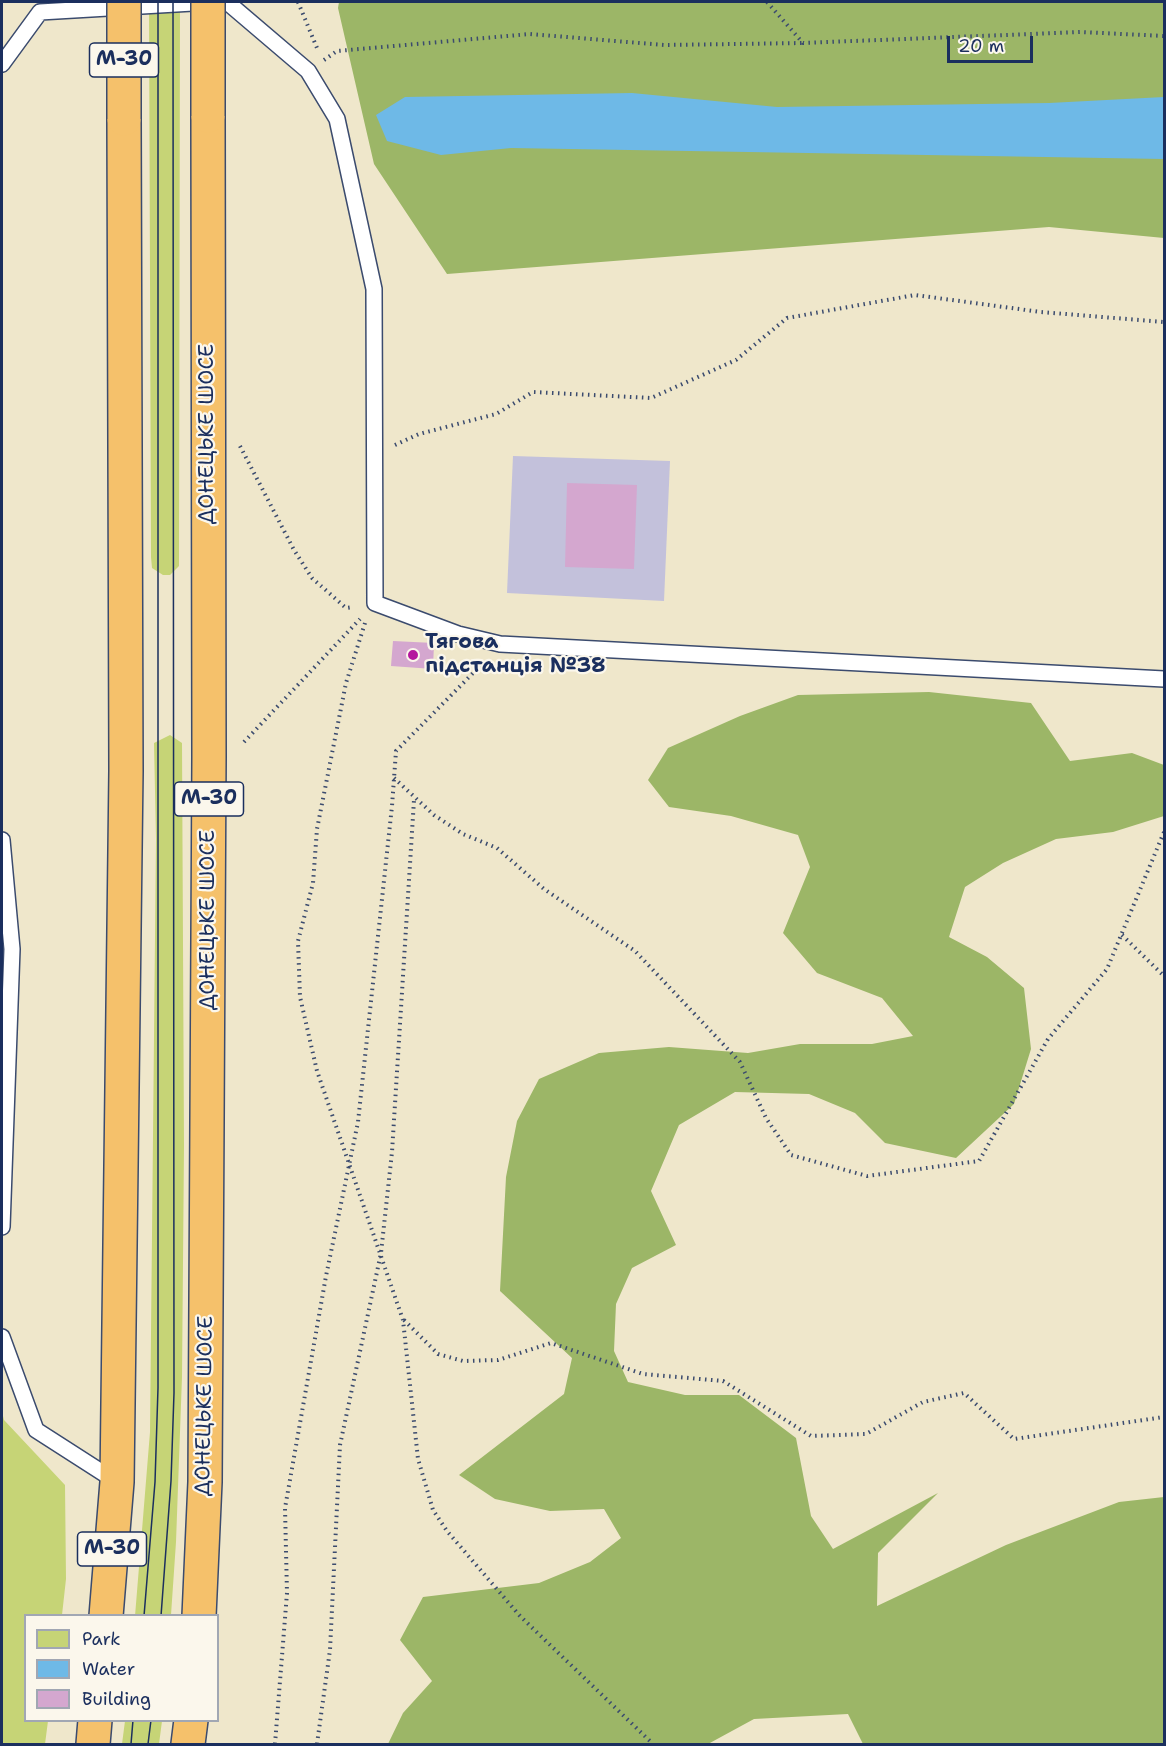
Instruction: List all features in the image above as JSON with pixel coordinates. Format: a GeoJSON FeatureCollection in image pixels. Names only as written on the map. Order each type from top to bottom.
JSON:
{"type":"FeatureCollection","features":[{"type":"Feature","properties":{"kind":"highway","name":"М-30"},"geometry":{"type":"LineString","coordinates":[[106,1614],[117,1482],[126,771],[124,2]]}},
{"type":"Feature","properties":{"kind":"highway","name":"ДОНЕЦЬКЕ ШОСЕ"},"geometry":{"type":"LineString","coordinates":[[199,1614],[205,1482],[209,769],[208,2]]}},
{"type":"Feature","properties":{"kind":"highway"},"geometry":{"type":"LineString","coordinates":[[93,1744],[95,1722]]}},
{"type":"Feature","properties":{"kind":"highway"},"geometry":{"type":"LineString","coordinates":[[188,1744],[191,1722]]}},
{"type":"Feature","properties":{"kind":"lane"},"geometry":{"type":"LineString","coordinates":[[2,64],[40,12],[227,2],[308,71],[337,119],[374,289],[375,603],[458,634],[500,644],[1164,679]]}},
{"type":"Feature","properties":{"kind":"lane"},"geometry":{"type":"LineString","coordinates":[[2,840],[12,949],[2,1227]]}},
{"type":"Feature","properties":{"kind":"lane"},"geometry":{"type":"LineString","coordinates":[[2,1337],[36,1430],[117,1482]]}},
{"type":"Feature","properties":{"kind":"path"},"geometry":{"type":"LineString","coordinates":[[298,2],[322,61]]}},
{"type":"Feature","properties":{"kind":"path"},"geometry":{"type":"LineString","coordinates":[[766,2],[802,43]]}},
{"type":"Feature","properties":{"kind":"path"},"geometry":{"type":"LineString","coordinates":[[308,71],[337,51],[530,34],[664,45],[802,43],[1081,32],[1164,36]]}},
{"type":"Feature","properties":{"kind":"path"},"geometry":{"type":"LineString","coordinates":[[375,455],[419,434],[496,414],[533,392],[651,398],[736,360],[787,318],[915,296],[1041,312],[1164,322]]}},
{"type":"Feature","properties":{"kind":"path"},"geometry":{"type":"LineString","coordinates":[[236,439],[294,550],[312,578],[346,608],[375,603]]}},
{"type":"Feature","properties":{"kind":"path"},"geometry":{"type":"LineString","coordinates":[[244,742],[375,603]]}},
{"type":"Feature","properties":{"kind":"path"},"geometry":{"type":"LineString","coordinates":[[375,603],[364,626],[346,683],[317,829],[313,883],[298,941],[300,997],[317,1071],[404,1320],[417,1459],[433,1510],[447,1532],[520,1616],[653,1744]]}},
{"type":"Feature","properties":{"kind":"path"},"geometry":{"type":"LineString","coordinates":[[275,1744],[287,1593],[285,1508],[326,1276],[358,1122],[396,751],[500,644]]}},
{"type":"Feature","properties":{"kind":"path"},"geometry":{"type":"LineString","coordinates":[[394,778],[415,800],[463,834],[497,848],[544,889],[635,951],[740,1062],[766,1118],[791,1155],[867,1176],[980,1161],[1048,1039],[1107,969],[1164,831]]}},
{"type":"Feature","properties":{"kind":"path"},"geometry":{"type":"LineString","coordinates":[[317,1744],[330,1650],[340,1444],[381,1253],[392,1152],[415,800]]}},
{"type":"Feature","properties":{"kind":"path"},"geometry":{"type":"LineString","coordinates":[[1122,934],[1164,976]]}},
{"type":"Feature","properties":{"kind":"path"},"geometry":{"type":"LineString","coordinates":[[404,1320],[438,1354],[463,1361],[498,1360],[551,1343],[643,1374],[723,1381],[811,1436],[866,1434],[923,1402],[964,1393],[1014,1440],[1164,1417]]}},
{"type":"Feature","properties":{"kind":"shaded area"},"geometry":{"type":"Polygon","coordinates":[[[513,456],[670,461],[664,601],[507,593],[513,456]]]}},
{"type":"Feature","properties":{"kind":"green space"},"geometry":{"type":"Polygon","coordinates":[[[149,2],[180,2],[179,566],[170,575],[163,575],[152,568],[151,557],[149,2]]]}},
{"type":"Feature","properties":{"kind":"green space"},"geometry":{"type":"Polygon","coordinates":[[[339,2],[1164,2],[1164,238],[1049,227],[447,274],[374,164],[338,8],[339,2]]]}},
{"type":"Feature","properties":{"kind":"green space"},"geometry":{"type":"Polygon","coordinates":[[[929,692],[1031,703],[1070,761],[1132,753],[1164,765],[1164,816],[1113,832],[1056,839],[1003,863],[965,887],[949,937],[987,957],[1024,988],[1031,1049],[1014,1104],[956,1158],[885,1143],[855,1113],[809,1094],[735,1092],[679,1125],[651,1191],[676,1245],[632,1268],[616,1304],[614,1351],[628,1382],[685,1395],[739,1395],[796,1438],[811,1516],[833,1549],[938,1493],[878,1553],[877,1606],[1006,1545],[1119,1502],[1164,1497],[1164,1744],[863,1744],[848,1714],[754,1719],[708,1744],[388,1744],[403,1713],[432,1681],[400,1640],[423,1597],[539,1583],[590,1562],[621,1538],[604,1509],[550,1511],[495,1499],[459,1475],[564,1394],[572,1358],[500,1291],[506,1177],[517,1121],[539,1079],[599,1053],[669,1047],[748,1053],[800,1044],[872,1044],[913,1036],[882,998],[817,973],[783,933],[810,867],[798,835],[731,816],[669,807],[648,780],[668,748],[740,716],[798,695],[929,692]]]}},
{"type":"Feature","properties":{"kind":"green space"},"geometry":{"type":"Polygon","coordinates":[[[170,735],[182,743],[184,1146],[182,1377],[171,1614],[135,1614],[150,1432],[156,839],[154,743],[170,735]]]}},
{"type":"Feature","properties":{"kind":"green space"},"geometry":{"type":"Polygon","coordinates":[[[2,1412],[4,1420],[65,1485],[66,1579],[62,1614],[24,1614],[24,1722],[48,1722],[45,1744],[2,1744],[2,1412]]]}},
{"type":"Feature","properties":{"kind":"green space"},"geometry":{"type":"Polygon","coordinates":[[[125,1722],[162,1722],[159,1744],[122,1744],[125,1722]]]}},
{"type":"Feature","properties":{"kind":"water"},"geometry":{"type":"Polygon","coordinates":[[[632,93],[777,107],[1049,103],[1164,97],[1164,159],[511,148],[441,155],[387,141],[376,115],[405,97],[632,93]]]}},
{"type":"Feature","properties":{"kind":"building"},"geometry":{"type":"Polygon","coordinates":[[[567,483],[637,485],[634,569],[565,567],[567,483]]]}},
{"type":"Feature","properties":{"kind":"building","name":"Тягова пiдстанцiя №38"},"geometry":{"type":"Polygon","coordinates":[[[393,641],[434,643],[433,669],[391,666],[393,641]]]}},
{"type":"Feature","properties":{"kind":"tram line"},"geometry":{"type":"LineString","coordinates":[[144,1614],[155,1482],[158,1388],[158,2]]}},
{"type":"Feature","properties":{"kind":"tram line"},"geometry":{"type":"LineString","coordinates":[[161,1614],[171,1481],[174,1393],[173,2]]}},
{"type":"Feature","properties":{"kind":"tram line"},"geometry":{"type":"LineString","coordinates":[[131,1744],[133,1722]]}},
{"type":"Feature","properties":{"kind":"tram line"},"geometry":{"type":"LineString","coordinates":[[148,1744],[151,1722]]}},
{"type":"Feature","properties":{"kind":"place","name":"Тягова пiдстанцiя №38"},"geometry":{"type":"Point","coordinates":[413,655]}}]}
